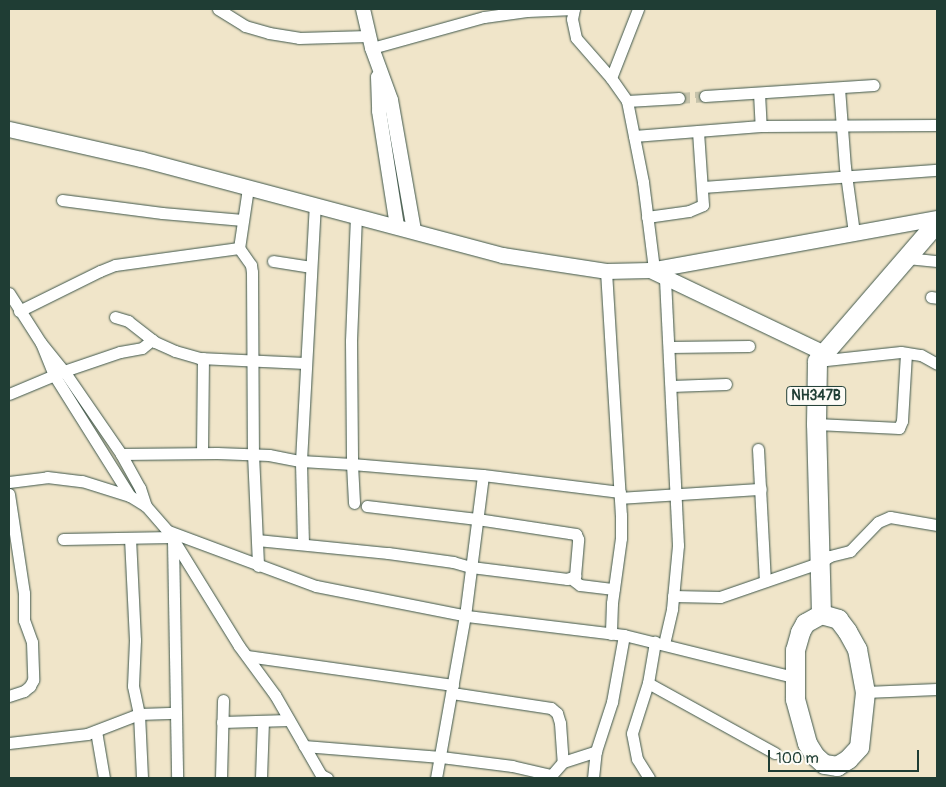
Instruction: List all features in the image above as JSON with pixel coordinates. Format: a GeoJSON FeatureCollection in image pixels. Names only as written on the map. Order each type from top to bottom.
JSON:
{"type":"FeatureCollection","features":[{"type":"Feature","properties":{"kind":"highway"},"geometry":{"type":"LineString","coordinates":[[820,357],[937,222]]}},
{"type":"Feature","properties":{"kind":"highway","name":"NH347B"},"geometry":{"type":"LineString","coordinates":[[820,357],[816,424],[822,614]]}},
{"type":"Feature","properties":{"kind":"highway"},"geometry":{"type":"LineString","coordinates":[[822,614],[838,619],[856,650],[865,692],[859,747],[837,772],[815,756],[807,743],[795,699],[794,677],[795,650],[800,632],[806,623],[822,614]]}},
{"type":"Feature","properties":{"kind":"main road"},"geometry":{"type":"LineString","coordinates":[[9,129],[141,158],[502,255],[606,270],[656,272],[937,218]]}},
{"type":"Feature","properties":{"kind":"main road"},"geometry":{"type":"LineString","coordinates":[[656,272],[820,357]]}},
{"type":"Feature","properties":{"kind":"street"},"geometry":{"type":"LineString","coordinates":[[218,9],[245,26],[269,34],[299,38],[370,42],[484,17],[527,11],[574,9],[572,19],[576,38],[611,78],[626,101],[634,136],[669,347],[678,545],[673,596],[632,733],[637,759],[649,778]]}},
{"type":"Feature","properties":{"kind":"street"},"geometry":{"type":"LineString","coordinates":[[363,9],[370,42],[391,100],[414,230]]}},
{"type":"Feature","properties":{"kind":"street"},"geometry":{"type":"LineString","coordinates":[[611,78],[638,9]]}},
{"type":"Feature","properties":{"kind":"street"},"geometry":{"type":"LineString","coordinates":[[377,64],[379,111],[397,226]]}},
{"type":"Feature","properties":{"kind":"street"},"geometry":{"type":"LineString","coordinates":[[705,96],[874,85]]}},
{"type":"Feature","properties":{"kind":"street"},"geometry":{"type":"LineString","coordinates":[[838,88],[843,125],[846,175],[854,233]]}},
{"type":"Feature","properties":{"kind":"street"},"geometry":{"type":"LineString","coordinates":[[759,93],[761,126]]}},
{"type":"Feature","properties":{"kind":"street"},"geometry":{"type":"LineString","coordinates":[[626,101],[679,98]]}},
{"type":"Feature","properties":{"kind":"street"},"geometry":{"type":"LineString","coordinates":[[634,136],[761,126],[937,125]]}},
{"type":"Feature","properties":{"kind":"street"},"geometry":{"type":"LineString","coordinates":[[647,217],[698,208],[703,205],[698,131]]}},
{"type":"Feature","properties":{"kind":"street"},"geometry":{"type":"LineString","coordinates":[[703,187],[846,175],[937,170]]}},
{"type":"Feature","properties":{"kind":"street"},"geometry":{"type":"LineString","coordinates":[[248,188],[239,248],[251,265],[253,454],[258,566]]}},
{"type":"Feature","properties":{"kind":"street"},"geometry":{"type":"LineString","coordinates":[[62,200],[162,213],[243,220]]}},
{"type":"Feature","properties":{"kind":"street"},"geometry":{"type":"LineString","coordinates":[[303,544],[302,461],[305,364],[315,206]]}},
{"type":"Feature","properties":{"kind":"street"},"geometry":{"type":"LineString","coordinates":[[354,503],[351,341],[356,216]]}},
{"type":"Feature","properties":{"kind":"street"},"geometry":{"type":"LineString","coordinates":[[19,311],[100,270],[115,265],[239,248]]}},
{"type":"Feature","properties":{"kind":"street"},"geometry":{"type":"LineString","coordinates":[[907,258],[937,261]]}},
{"type":"Feature","properties":{"kind":"street"},"geometry":{"type":"LineString","coordinates":[[273,261],[311,268]]}},
{"type":"Feature","properties":{"kind":"street"},"geometry":{"type":"LineString","coordinates":[[606,270],[622,538],[614,589],[612,634]]}},
{"type":"Feature","properties":{"kind":"street"},"geometry":{"type":"LineString","coordinates":[[9,293],[59,373],[130,496]]}},
{"type":"Feature","properties":{"kind":"street"},"geometry":{"type":"LineString","coordinates":[[115,317],[128,322],[152,340],[175,351],[204,358],[305,364]]}},
{"type":"Feature","properties":{"kind":"street"},"geometry":{"type":"LineString","coordinates":[[9,394],[59,373],[120,352],[142,348],[152,340]]}},
{"type":"Feature","properties":{"kind":"street"},"geometry":{"type":"LineString","coordinates":[[669,347],[749,346]]}},
{"type":"Feature","properties":{"kind":"street"},"geometry":{"type":"LineString","coordinates":[[820,357],[906,353],[920,355],[937,364]]}},
{"type":"Feature","properties":{"kind":"street"},"geometry":{"type":"LineString","coordinates":[[816,424],[899,428],[902,421],[906,353]]}},
{"type":"Feature","properties":{"kind":"street"},"geometry":{"type":"LineString","coordinates":[[202,453],[204,358]]}},
{"type":"Feature","properties":{"kind":"street"},"geometry":{"type":"LineString","coordinates":[[59,373],[121,454],[140,488],[146,506]]}},
{"type":"Feature","properties":{"kind":"street"},"geometry":{"type":"LineString","coordinates":[[671,386],[726,384]]}},
{"type":"Feature","properties":{"kind":"street"},"geometry":{"type":"LineString","coordinates":[[758,448],[765,581]]}},
{"type":"Feature","properties":{"kind":"street"},"geometry":{"type":"LineString","coordinates":[[121,454],[253,454],[302,461],[483,475],[620,495],[761,489]]}},
{"type":"Feature","properties":{"kind":"street"},"geometry":{"type":"LineString","coordinates":[[436,778],[466,616],[483,475]]}},
{"type":"Feature","properties":{"kind":"street"},"geometry":{"type":"LineString","coordinates":[[9,482],[47,478],[82,481],[130,496],[146,506],[171,536],[247,656],[275,695],[321,775],[327,778]]}},
{"type":"Feature","properties":{"kind":"street"},"geometry":{"type":"LineString","coordinates":[[9,494],[24,593],[24,620],[32,642],[33,680],[24,691],[9,696]]}},
{"type":"Feature","properties":{"kind":"street"},"geometry":{"type":"LineString","coordinates":[[367,506],[478,519],[576,534],[578,539],[575,576],[572,579]]}},
{"type":"Feature","properties":{"kind":"street"},"geometry":{"type":"LineString","coordinates":[[673,596],[720,597],[819,563],[830,556],[850,550],[878,522],[890,517],[937,524]]}},
{"type":"Feature","properties":{"kind":"street"},"geometry":{"type":"LineString","coordinates":[[171,536],[176,778]]}},
{"type":"Feature","properties":{"kind":"street"},"geometry":{"type":"LineString","coordinates":[[63,539],[171,536],[316,586],[466,616],[624,635],[754,669],[794,677]]}},
{"type":"Feature","properties":{"kind":"street"},"geometry":{"type":"LineString","coordinates":[[130,538],[135,640],[133,686],[139,714],[142,778]]}},
{"type":"Feature","properties":{"kind":"street"},"geometry":{"type":"LineString","coordinates":[[257,540],[398,554],[453,562],[472,567],[572,579],[580,585],[614,589]]}},
{"type":"Feature","properties":{"kind":"street"},"geometry":{"type":"LineString","coordinates":[[593,778],[596,751],[612,702],[624,635]]}},
{"type":"Feature","properties":{"kind":"street"},"geometry":{"type":"LineString","coordinates":[[247,656],[452,689],[552,708],[557,713],[560,724],[563,762]]}},
{"type":"Feature","properties":{"kind":"street"},"geometry":{"type":"LineString","coordinates":[[648,683],[775,753]]}},
{"type":"Feature","properties":{"kind":"street"},"geometry":{"type":"LineString","coordinates":[[865,692],[937,689]]}},
{"type":"Feature","properties":{"kind":"street"},"geometry":{"type":"LineString","coordinates":[[221,778],[223,700]]}},
{"type":"Feature","properties":{"kind":"street"},"geometry":{"type":"LineString","coordinates":[[9,743],[68,738],[96,731],[139,714],[176,713]]}},
{"type":"Feature","properties":{"kind":"street"},"geometry":{"type":"LineString","coordinates":[[222,722],[288,720]]}},
{"type":"Feature","properties":{"kind":"street"},"geometry":{"type":"LineString","coordinates":[[261,778],[263,721]]}},
{"type":"Feature","properties":{"kind":"street"},"geometry":{"type":"LineString","coordinates":[[96,731],[104,778]]}},
{"type":"Feature","properties":{"kind":"street"},"geometry":{"type":"LineString","coordinates":[[304,746],[441,757],[512,766],[550,777],[563,762],[596,751]]}},
{"type":"Feature","properties":{"kind":"tunnel"},"geometry":{"type":"LineString","coordinates":[[679,98],[705,96]]}}]}
